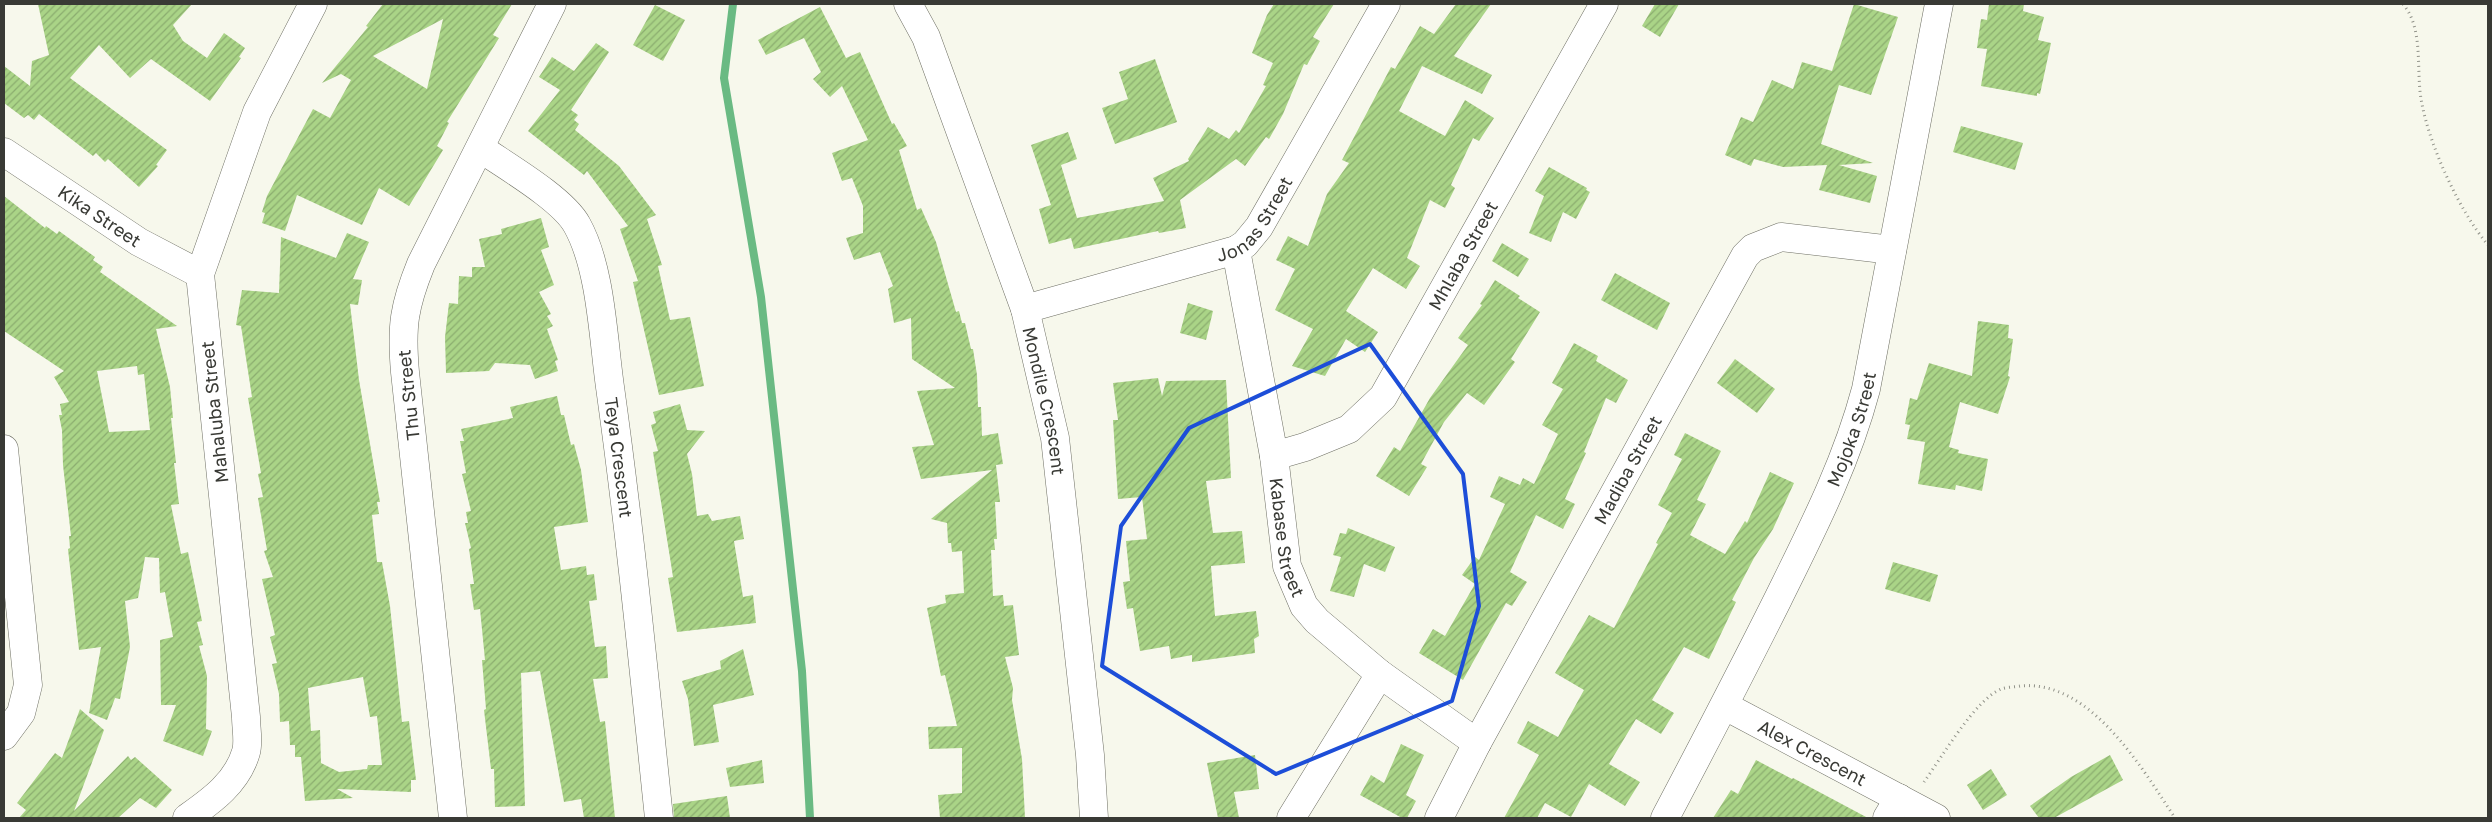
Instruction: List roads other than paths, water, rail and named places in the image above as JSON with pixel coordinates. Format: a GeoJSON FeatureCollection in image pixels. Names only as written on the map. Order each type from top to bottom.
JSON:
{"type":"FeatureCollection","features":[{"type":"Feature","properties":{"kind":"street","name":"Mahaluba Street"},"geometry":{"type":"LineString","coordinates":[[187,818],[224,789],[238,772],[246,751],[246,717],[200,274],[257,112],[312,4]]}},
{"type":"Feature","properties":{"kind":"street","name":"Thu Street"},"geometry":{"type":"LineString","coordinates":[[453,818],[402,340],[406,302],[412,286],[552,4]]}},
{"type":"Feature","properties":{"kind":"street","name":"Mondile Crescent"},"geometry":{"type":"LineString","coordinates":[[908,4],[926,37],[1025,309],[1055,438],[1090,755],[1094,818]]}},
{"type":"Feature","properties":{"kind":"street","name":"Jonas Street"},"geometry":{"type":"LineString","coordinates":[[1025,309],[1236,250],[1245,244],[1259,227],[1386,4]]}},
{"type":"Feature","properties":{"kind":"street","name":"Mhlaba Street"},"geometry":{"type":"LineString","coordinates":[[1274,456],[1305,447],[1349,429],[1383,397],[1604,4]]}},
{"type":"Feature","properties":{"kind":"street","name":"Mojoka Street"},"geometry":{"type":"LineString","coordinates":[[1665,818],[1725,706],[1824,508],[1855,432],[1866,389],[1939,4]]}},
{"type":"Feature","properties":{"kind":"street","name":"Teya Crescent"},"geometry":{"type":"LineString","coordinates":[[480,148],[545,194],[564,210],[576,223],[594,270],[628,515],[658,818]]}},
{"type":"Feature","properties":{"kind":"street","name":"Kika Street"},"geometry":{"type":"LineString","coordinates":[[4,152],[139,242],[200,274]]}},
{"type":"Feature","properties":{"kind":"street","name":"Madiba Street"},"geometry":{"type":"LineString","coordinates":[[1439,818],[1477,743],[1745,256],[1753,248],[1781,237],[1892,250]]}},
{"type":"Feature","properties":{"kind":"street","name":"Kabase Street"},"geometry":{"type":"LineString","coordinates":[[1236,250],[1274,456],[1287,566],[1304,606],[1317,621],[1380,674],[1477,743]]}},
{"type":"Feature","properties":{"kind":"street"},"geometry":{"type":"LineString","coordinates":[[4,449],[28,685],[21,713],[4,736]]}},
{"type":"Feature","properties":{"kind":"street"},"geometry":{"type":"LineString","coordinates":[[1291,818],[1380,674]]}},
{"type":"Feature","properties":{"kind":"street","name":"Alex Crescent"},"geometry":{"type":"LineString","coordinates":[[1725,706],[1893,808],[1936,818]]}},
{"type":"Feature","properties":{"kind":"waterway"},"geometry":{"type":"LineString","coordinates":[[733,4],[724,78],[761,297],[802,671],[810,818]]}}]}
